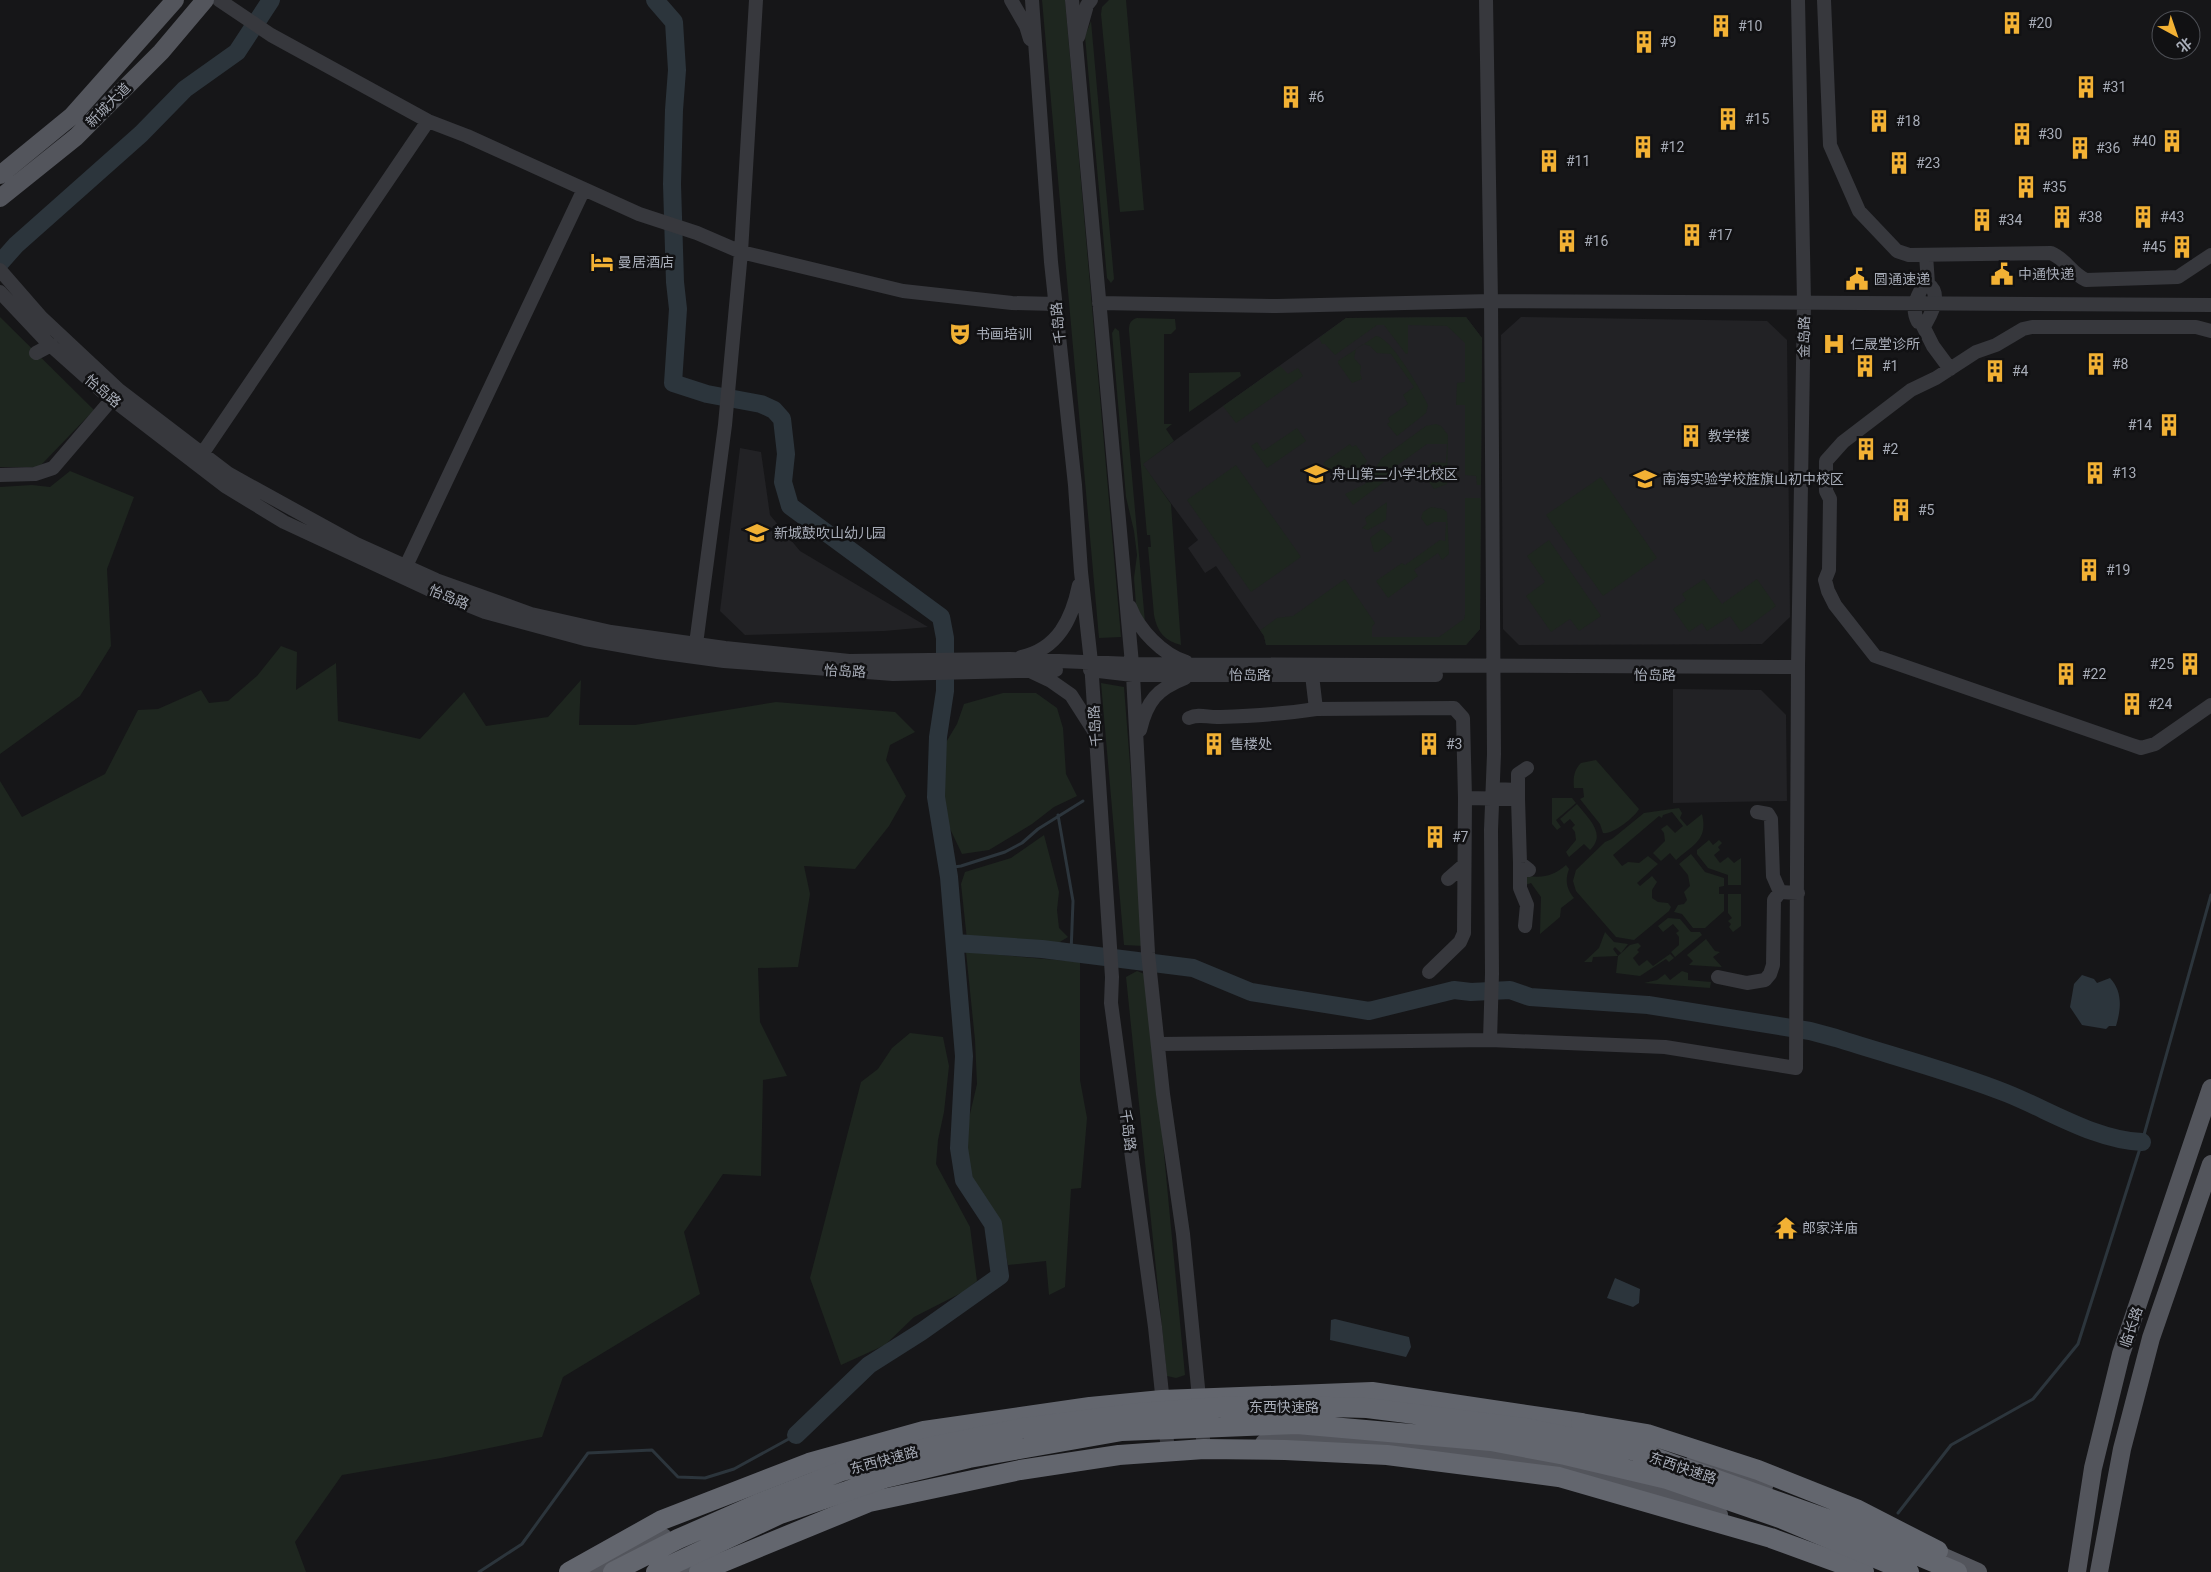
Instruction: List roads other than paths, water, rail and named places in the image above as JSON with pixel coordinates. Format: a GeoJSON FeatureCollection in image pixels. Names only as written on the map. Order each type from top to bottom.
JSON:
{"type":"FeatureCollection","features":[{"type":"Feature","properties":{"kind":"highway"},"geometry":{"type":"LineString","coordinates":[[569,1572],[662,1520],[809,1463],[924,1431],[1090,1407],[1162,1400],[1372,1392],[1646,1434],[1758,1470],[1856,1509],[1915,1538],[1969,1572]]}},
{"type":"Feature","properties":{"kind":"highway","name":"东西快速路"},"geometry":{"type":"LineString","coordinates":[[613,1572],[678,1539],[760,1503],[842,1471],[935,1446],[1023,1428],[1139,1413],[1219,1407],[1294,1406],[1367,1408],[1526,1428],[1636,1452],[1855,1529],[1957,1572]]}},
{"type":"Feature","properties":{"kind":"highway","name":"东西快速路"},"geometry":{"type":"LineString","coordinates":[[656,1572],[780,1514],[884,1478],[969,1458],[1122,1431],[1297,1424],[1491,1441],[1565,1455],[1658,1477],[1780,1518],[1909,1572]]}},
{"type":"Feature","properties":{"kind":"highway"},"geometry":{"type":"LineString","coordinates":[[699,1572],[869,1502],[1020,1470],[1119,1454],[1204,1449],[1285,1450],[1387,1456],[1559,1477],[1772,1538],[1865,1572]]}},
{"type":"Feature","properties":{"kind":"main road","name":"新城大道"},"geometry":{"type":"LineString","coordinates":[[0,175],[72,116],[175,0]]}},
{"type":"Feature","properties":{"kind":"main road","name":"新城大道"},"geometry":{"type":"LineString","coordinates":[[0,198],[76,137],[161,52],[205,0]]}},
{"type":"Feature","properties":{"kind":"main road","name":"临长路"},"geometry":{"type":"LineString","coordinates":[[2075,1569],[2093,1468],[2121,1354],[2211,1088]]}},
{"type":"Feature","properties":{"kind":"main road","name":"临长路"},"geometry":{"type":"LineString","coordinates":[[2101,1569],[2122,1449],[2151,1338],[2211,1164]]}},
{"type":"Feature","properties":{"kind":"main road"},"geometry":{"type":"LineString","coordinates":[[1199,1398],[1364,1402],[1588,1433],[1721,1470],[1880,1530],[1978,1572]]}},
{"type":"Feature","properties":{"kind":"main road"},"geometry":{"type":"LineString","coordinates":[[592,1571],[824,1468],[942,1438],[1162,1400]]}},
{"type":"Feature","properties":{"kind":"main road"},"geometry":{"type":"LineString","coordinates":[[1204,1449],[1300,1439],[1424,1444],[1565,1468],[1690,1504],[1865,1572]]}},
{"type":"Feature","properties":{"kind":"main road"},"geometry":{"type":"LineString","coordinates":[[680,1572],[719,1553],[869,1502]]}},
{"type":"Feature","properties":{"kind":"street"},"geometry":{"type":"LineString","coordinates":[[219,0],[271,35],[428,121],[639,214],[697,233],[741,252],[903,291],[1012,303],[1056,304]]}},
{"type":"Feature","properties":{"kind":"street"},"geometry":{"type":"LineString","coordinates":[[696,644],[725,425],[741,252],[756,0]]}},
{"type":"Feature","properties":{"kind":"street"},"geometry":{"type":"LineString","coordinates":[[1011,0],[1026,26],[1036,59]]}},
{"type":"Feature","properties":{"kind":"street","name":"千岛路"},"geometry":{"type":"LineString","coordinates":[[1032,0],[1051,262],[1075,486],[1081,572],[1091,666],[1112,977],[1111,1003],[1155,1327],[1168,1451]]}},
{"type":"Feature","properties":{"kind":"street"},"geometry":{"type":"LineString","coordinates":[[1072,0],[1132,669],[1148,953],[1159,1044],[1162,1094],[1183,1234],[1204,1449]]}},
{"type":"Feature","properties":{"kind":"street"},"geometry":{"type":"LineString","coordinates":[[1076,47],[1087,4],[1091,0]]}},
{"type":"Feature","properties":{"kind":"street"},"geometry":{"type":"LineString","coordinates":[[1159,1044],[1490,1040],[1493,794],[1491,300],[1486,0]]}},
{"type":"Feature","properties":{"kind":"street","name":"金岛路"},"geometry":{"type":"LineString","coordinates":[[1490,1040],[1666,1047],[1796,1068],[1798,1008],[1798,671],[1804,302],[1798,0]]}},
{"type":"Feature","properties":{"kind":"street"},"geometry":{"type":"LineString","coordinates":[[1824,0],[1830,145],[1859,211],[1897,251],[1909,256],[2051,253],[2062,257],[2075,274],[2086,280],[2178,277],[2211,255]]}},
{"type":"Feature","properties":{"kind":"street"},"geometry":{"type":"LineString","coordinates":[[202,454],[428,121]]}},
{"type":"Feature","properties":{"kind":"street"},"geometry":{"type":"LineString","coordinates":[[406,566],[584,190]]}},
{"type":"Feature","properties":{"kind":"street"},"geometry":{"type":"LineString","coordinates":[[1922,324],[1926,323],[1934,305],[1936,294],[1928,284],[1926,255]]}},
{"type":"Feature","properties":{"kind":"street"},"geometry":{"type":"LineString","coordinates":[[0,270],[41,317],[116,395],[229,474],[294,512],[356,544],[436,580],[531,614],[629,636],[849,661],[925,666],[970,665],[1026,670],[1091,666]]}},
{"type":"Feature","properties":{"kind":"street"},"geometry":{"type":"LineString","coordinates":[[1928,284],[1923,286],[1914,305],[1916,318],[1922,324],[1933,346],[1950,369]]}},
{"type":"Feature","properties":{"kind":"street","name":"怡岛路"},"geometry":{"type":"LineString","coordinates":[[0,292],[50,345],[116,395],[225,486],[284,522],[420,585],[485,612],[585,639],[658,652],[811,669],[893,674],[925,666]]}},
{"type":"Feature","properties":{"kind":"street"},"geometry":{"type":"LineString","coordinates":[[1099,303],[1277,306],[1491,300],[2211,306]]}},
{"type":"Feature","properties":{"kind":"street"},"geometry":{"type":"LineString","coordinates":[[2211,331],[2196,327],[2032,327],[2023,329],[1996,345],[1976,352],[1936,378],[1911,390],[1842,442],[1826,461],[1826,491],[1830,499],[1830,519],[1829,570],[1825,580],[1828,592],[1835,605],[1875,656],[2141,748],[2155,744],[2211,705]]}},
{"type":"Feature","properties":{"kind":"street"},"geometry":{"type":"LineString","coordinates":[[36,353],[50,345]]}},
{"type":"Feature","properties":{"kind":"street"},"geometry":{"type":"LineString","coordinates":[[0,475],[35,474],[53,468],[116,395]]}},
{"type":"Feature","properties":{"kind":"street"},"geometry":{"type":"LineString","coordinates":[[970,665],[1026,656],[1052,643],[1061,634],[1072,612],[1081,572]]}},
{"type":"Feature","properties":{"kind":"street"},"geometry":{"type":"LineString","coordinates":[[1126,598],[1139,624],[1157,644],[1193,670]]}},
{"type":"Feature","properties":{"kind":"street"},"geometry":{"type":"LineString","coordinates":[[1010,659],[1091,666]]}},
{"type":"Feature","properties":{"kind":"street","name":"怡岛路"},"geometry":{"type":"LineString","coordinates":[[1091,666],[1312,675],[1492,671]]}},
{"type":"Feature","properties":{"kind":"street"},"geometry":{"type":"LineString","coordinates":[[1026,670],[1038,674],[1071,695],[1095,732]]}},
{"type":"Feature","properties":{"kind":"street"},"geometry":{"type":"LineString","coordinates":[[1137,746],[1144,714],[1156,694],[1193,670],[1798,671]]}},
{"type":"Feature","properties":{"kind":"street"},"geometry":{"type":"LineString","coordinates":[[1312,675],[1316,709]]}},
{"type":"Feature","properties":{"kind":"street"},"geometry":{"type":"LineString","coordinates":[[1190,718],[1198,714],[1216,717],[1261,716],[1316,709],[1454,708],[1463,718],[1465,798],[1464,933],[1460,942],[1429,972]]}},
{"type":"Feature","properties":{"kind":"street"},"geometry":{"type":"LineString","coordinates":[[1525,926],[1527,905],[1520,888],[1524,867],[1518,774],[1527,768]]}},
{"type":"Feature","properties":{"kind":"street"},"geometry":{"type":"LineString","coordinates":[[1465,798],[1493,794],[1518,794]]}},
{"type":"Feature","properties":{"kind":"street"},"geometry":{"type":"LineString","coordinates":[[1757,812],[1768,814],[1770,818],[1773,876],[1780,892]]}},
{"type":"Feature","properties":{"kind":"street"},"geometry":{"type":"LineString","coordinates":[[1448,879],[1464,865]]}},
{"type":"Feature","properties":{"kind":"street"},"geometry":{"type":"LineString","coordinates":[[1780,892],[1798,893]]}},
{"type":"Feature","properties":{"kind":"street"},"geometry":{"type":"LineString","coordinates":[[1718,977],[1747,983],[1765,980],[1770,974],[1773,965],[1774,900],[1780,892]]}},
{"type":"Feature","properties":{"kind":"waterway"},"geometry":{"type":"LineString","coordinates":[[0,263],[16,245],[141,134],[185,89],[237,52],[271,0]]}},
{"type":"Feature","properties":{"kind":"waterway"},"geometry":{"type":"LineString","coordinates":[[655,0],[674,22],[677,70],[672,184],[675,282],[678,309],[673,383],[707,394],[761,404],[774,410],[782,419],[786,454],[783,482],[790,506],[941,617],[945,638],[945,691],[938,737],[936,797],[949,877],[964,1056],[959,1148],[964,1180],[993,1224],[1000,1276],[921,1332],[869,1365],[796,1435]]}},
{"type":"Feature","properties":{"kind":"waterway"},"geometry":{"type":"LineString","coordinates":[[947,868],[961,866],[1005,852],[1022,843],[1038,829],[1083,801]]}},
{"type":"Feature","properties":{"kind":"waterway"},"geometry":{"type":"LineString","coordinates":[[1058,815],[1073,901],[1071,953]]}},
{"type":"Feature","properties":{"kind":"waterway"},"geometry":{"type":"LineString","coordinates":[[1898,1513],[1951,1445],[2033,1399],[2078,1344],[2142,1142],[2211,895]]}},
{"type":"Feature","properties":{"kind":"waterway"},"geometry":{"type":"LineString","coordinates":[[955,943],[1042,949],[1193,968],[1251,992],[1369,1011],[1454,990],[1471,992],[1510,990],[1530,997],[1648,1005],[1810,1031],[1985,1085],[2107,1136],[2142,1142]]}},
{"type":"Feature","properties":{"kind":"waterway"},"geometry":{"type":"LineString","coordinates":[[479,1572],[522,1544],[588,1453],[652,1450],[678,1477],[705,1478],[734,1469],[796,1435]]}},
{"type":"Feature","properties":{"kind":"place","name":"#20"},"geometry":{"type":"Point","coordinates":[2012,23]}},
{"type":"Feature","properties":{"kind":"place","name":"#10"},"geometry":{"type":"Point","coordinates":[1721,26]}},
{"type":"Feature","properties":{"kind":"place","name":"#9"},"geometry":{"type":"Point","coordinates":[1644,42]}},
{"type":"Feature","properties":{"kind":"place","name":"#31"},"geometry":{"type":"Point","coordinates":[2086,87]}},
{"type":"Feature","properties":{"kind":"place","name":"#6"},"geometry":{"type":"Point","coordinates":[1291,97]}},
{"type":"Feature","properties":{"kind":"place","name":"#15"},"geometry":{"type":"Point","coordinates":[1728,119]}},
{"type":"Feature","properties":{"kind":"place","name":"#18"},"geometry":{"type":"Point","coordinates":[1879,121]}},
{"type":"Feature","properties":{"kind":"place","name":"#30"},"geometry":{"type":"Point","coordinates":[2022,134]}},
{"type":"Feature","properties":{"kind":"place","name":"#40"},"geometry":{"type":"Point","coordinates":[2172,141]}},
{"type":"Feature","properties":{"kind":"place","name":"#12"},"geometry":{"type":"Point","coordinates":[1643,147]}},
{"type":"Feature","properties":{"kind":"place","name":"#36"},"geometry":{"type":"Point","coordinates":[2080,148]}},
{"type":"Feature","properties":{"kind":"place","name":"#11"},"geometry":{"type":"Point","coordinates":[1549,161]}},
{"type":"Feature","properties":{"kind":"place","name":"#23"},"geometry":{"type":"Point","coordinates":[1899,163]}},
{"type":"Feature","properties":{"kind":"place","name":"#35"},"geometry":{"type":"Point","coordinates":[2026,187]}},
{"type":"Feature","properties":{"kind":"place","name":"#38"},"geometry":{"type":"Point","coordinates":[2062,217]}},
{"type":"Feature","properties":{"kind":"place","name":"#43"},"geometry":{"type":"Point","coordinates":[2143,217]}},
{"type":"Feature","properties":{"kind":"place","name":"#34"},"geometry":{"type":"Point","coordinates":[1982,220]}},
{"type":"Feature","properties":{"kind":"place","name":"#17"},"geometry":{"type":"Point","coordinates":[1692,235]}},
{"type":"Feature","properties":{"kind":"place","name":"#16"},"geometry":{"type":"Point","coordinates":[1567,241]}},
{"type":"Feature","properties":{"kind":"place","name":"#45"},"geometry":{"type":"Point","coordinates":[2182,247]}},
{"type":"Feature","properties":{"kind":"place","name":"曼居酒店"},"geometry":{"type":"Point","coordinates":[602,262]}},
{"type":"Feature","properties":{"kind":"place","name":"中通快递"},"geometry":{"type":"Point","coordinates":[2002,274]}},
{"type":"Feature","properties":{"kind":"place","name":"圆通速递"},"geometry":{"type":"Point","coordinates":[1857,279]}},
{"type":"Feature","properties":{"kind":"place","name":"书画培训"},"geometry":{"type":"Point","coordinates":[960,334]}},
{"type":"Feature","properties":{"kind":"place","name":"仁晟堂诊所"},"geometry":{"type":"Point","coordinates":[1834,344]}},
{"type":"Feature","properties":{"kind":"place","name":"#8"},"geometry":{"type":"Point","coordinates":[2096,364]}},
{"type":"Feature","properties":{"kind":"place","name":"#1"},"geometry":{"type":"Point","coordinates":[1865,366]}},
{"type":"Feature","properties":{"kind":"place","name":"#4"},"geometry":{"type":"Point","coordinates":[1995,371]}},
{"type":"Feature","properties":{"kind":"place","name":"#14"},"geometry":{"type":"Point","coordinates":[2169,425]}},
{"type":"Feature","properties":{"kind":"place","name":"教学楼"},"geometry":{"type":"Point","coordinates":[1691,436]}},
{"type":"Feature","properties":{"kind":"place","name":"#2"},"geometry":{"type":"Point","coordinates":[1866,449]}},
{"type":"Feature","properties":{"kind":"place","name":"#13"},"geometry":{"type":"Point","coordinates":[2095,473]}},
{"type":"Feature","properties":{"kind":"place","name":"舟山第二小学北校区"},"geometry":{"type":"Point","coordinates":[1316,474]}},
{"type":"Feature","properties":{"kind":"place","name":"南海实验学校旌旗山初中校区"},"geometry":{"type":"Point","coordinates":[1645,479]}},
{"type":"Feature","properties":{"kind":"place","name":"#5"},"geometry":{"type":"Point","coordinates":[1901,510]}},
{"type":"Feature","properties":{"kind":"place","name":"新城鼓吹山幼儿园"},"geometry":{"type":"Point","coordinates":[757,533]}},
{"type":"Feature","properties":{"kind":"place","name":"#19"},"geometry":{"type":"Point","coordinates":[2089,570]}},
{"type":"Feature","properties":{"kind":"place","name":"#25"},"geometry":{"type":"Point","coordinates":[2190,664]}},
{"type":"Feature","properties":{"kind":"place","name":"#22"},"geometry":{"type":"Point","coordinates":[2066,674]}},
{"type":"Feature","properties":{"kind":"place","name":"#24"},"geometry":{"type":"Point","coordinates":[2132,704]}},
{"type":"Feature","properties":{"kind":"place","name":"售楼处"},"geometry":{"type":"Point","coordinates":[1214,744]}},
{"type":"Feature","properties":{"kind":"place","name":"#3"},"geometry":{"type":"Point","coordinates":[1429,744]}},
{"type":"Feature","properties":{"kind":"place","name":"#7"},"geometry":{"type":"Point","coordinates":[1435,837]}},
{"type":"Feature","properties":{"kind":"place","name":"郎家洋庙"},"geometry":{"type":"Point","coordinates":[1786,1228]}}]}
